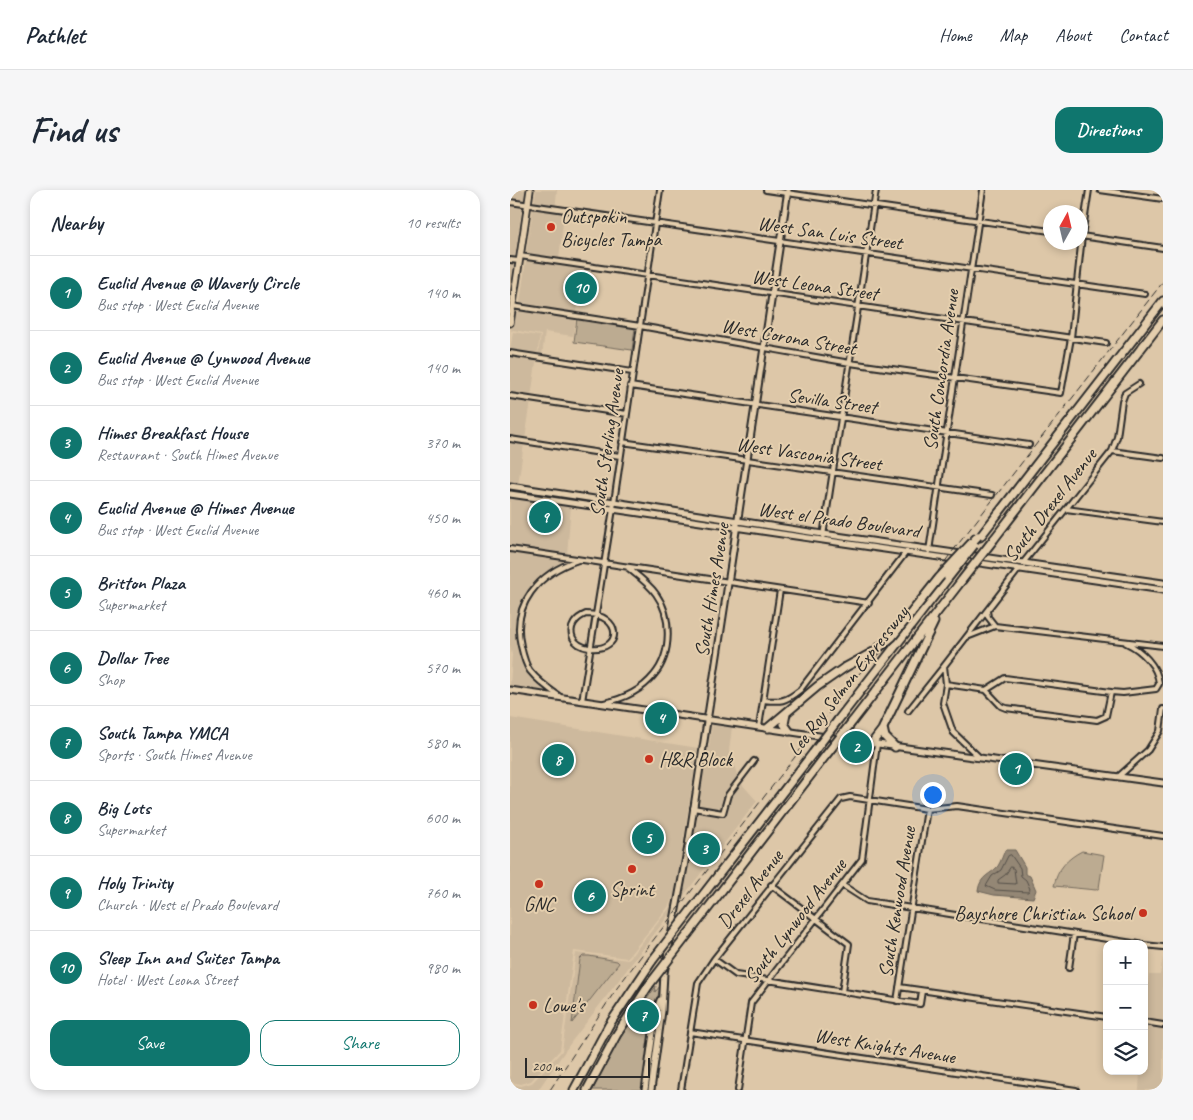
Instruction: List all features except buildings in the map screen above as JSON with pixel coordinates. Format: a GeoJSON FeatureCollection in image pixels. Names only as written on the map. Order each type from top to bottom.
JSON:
{"type":"FeatureCollection","features":[{"type":"Feature","properties":{"kind":"highway","name":"Lee Roy Selmon Expressway"},"geometry":{"type":"LineString","coordinates":[[574,1090],[609,1025],[652,961],[1163,301]]}},
{"type":"Feature","properties":{"kind":"highway","name":"Lee Roy Selmon Expressway"},"geometry":{"type":"LineString","coordinates":[[587,1090],[617,1034],[648,985],[1163,320]]}},
{"type":"Feature","properties":{"kind":"highway"},"geometry":{"type":"LineString","coordinates":[[768,728],[818,686],[844,668],[875,651],[892,637],[948,568],[980,535]]}},
{"type":"Feature","properties":{"kind":"highway"},"geometry":{"type":"LineString","coordinates":[[874,744],[942,606]]}},
{"type":"Feature","properties":{"kind":"highway"},"geometry":{"type":"LineString","coordinates":[[786,713],[784,724],[789,732]]}},
{"type":"Feature","properties":{"kind":"highway"},"geometry":{"type":"LineString","coordinates":[[883,728],[887,739],[895,746]]}},
{"type":"Feature","properties":{"kind":"main road"},"geometry":{"type":"LineString","coordinates":[[510,318],[530,190]]}},
{"type":"Feature","properties":{"kind":"street","name":"South Sterling Avenue"},"geometry":{"type":"LineString","coordinates":[[582,701],[614,502],[660,190]]}},
{"type":"Feature","properties":{"kind":"street"},"geometry":{"type":"LineString","coordinates":[[766,190],[1043,230]]}},
{"type":"Feature","properties":{"kind":"street"},"geometry":{"type":"LineString","coordinates":[[823,537],[876,190]]}},
{"type":"Feature","properties":{"kind":"street","name":"South Concordia Avenue"},"geometry":{"type":"LineString","coordinates":[[929,555],[965,322],[983,190]]}},
{"type":"Feature","properties":{"kind":"street"},"geometry":{"type":"LineString","coordinates":[[1086,205],[1089,190]]}},
{"type":"Feature","properties":{"kind":"street"},"geometry":{"type":"LineString","coordinates":[[1100,190],[1163,199]]}},
{"type":"Feature","properties":{"kind":"street","name":"South Himes Avenue"},"geometry":{"type":"LineString","coordinates":[[649,1090],[656,1011],[662,994],[693,808],[788,192]]}},
{"type":"Feature","properties":{"kind":"street","name":"West San Luis Street"},"geometry":{"type":"LineString","coordinates":[[510,202],[1145,294]]}},
{"type":"Feature","properties":{"kind":"street"},"geometry":{"type":"LineString","coordinates":[[1088,237],[1163,248]]}},
{"type":"Feature","properties":{"kind":"street"},"geometry":{"type":"LineString","coordinates":[[1071,338],[1080,250]]}},
{"type":"Feature","properties":{"kind":"street","name":"West Leona Street"},"geometry":{"type":"LineString","coordinates":[[510,260],[520,259],[648,275],[1106,343]]}},
{"type":"Feature","properties":{"kind":"street","name":"West Corona Street"},"geometry":{"type":"LineString","coordinates":[[512,306],[640,326],[850,363],[1061,393],[1071,338]]}},
{"type":"Feature","properties":{"kind":"street"},"geometry":{"type":"LineString","coordinates":[[510,353],[632,372]]}},
{"type":"Feature","properties":{"kind":"street","name":"South Drexel Avenue"},"geometry":{"type":"LineString","coordinates":[[944,666],[1023,562],[1112,451],[1117,437],[1122,400],[1125,393],[1139,384]]}},
{"type":"Feature","properties":{"kind":"street","name":"Sevilla Street"},"geometry":{"type":"LineString","coordinates":[[630,386],[1029,445]]}},
{"type":"Feature","properties":{"kind":"street"},"geometry":{"type":"LineString","coordinates":[[510,396],[626,414]]}},
{"type":"Feature","properties":{"kind":"street"},"geometry":{"type":"LineString","coordinates":[[510,439],[620,456]]}},
{"type":"Feature","properties":{"kind":"street","name":"West Vasconia Street"},"geometry":{"type":"LineString","coordinates":[[622,442],[992,495]]}},
{"type":"Feature","properties":{"kind":"street"},"geometry":{"type":"LineString","coordinates":[[1112,451],[1163,458]]}},
{"type":"Feature","properties":{"kind":"street","name":"West el Prado Boulevard"},"geometry":{"type":"LineString","coordinates":[[510,486],[614,502],[678,515]]}},
{"type":"Feature","properties":{"kind":"street","name":"West el Prado Boulevard"},"geometry":{"type":"LineString","coordinates":[[510,494],[678,515],[908,549],[929,555],[1019,568],[1163,584]]}},
{"type":"Feature","properties":{"kind":"street"},"geometry":{"type":"LineString","coordinates":[[564,502],[565,495]]}},
{"type":"Feature","properties":{"kind":"street"},"geometry":{"type":"LineString","coordinates":[[1066,509],[1163,522]]}},
{"type":"Feature","properties":{"kind":"street"},"geometry":{"type":"LineString","coordinates":[[510,549],[868,603]]}},
{"type":"Feature","properties":{"kind":"street"},"geometry":{"type":"LineString","coordinates":[[763,700],[780,702],[788,699],[800,690],[908,549]]}},
{"type":"Feature","properties":{"kind":"street","name":"West el Prado Boulevard"},"geometry":{"type":"LineString","coordinates":[[908,549],[930,549],[1023,562],[1163,590]]}},
{"type":"Feature","properties":{"kind":"street"},"geometry":{"type":"LineString","coordinates":[[561,698],[539,681],[529,670],[522,654],[518,627],[525,602],[532,590],[544,577],[566,564],[580,560]]}},
{"type":"Feature","properties":{"kind":"street"},"geometry":{"type":"LineString","coordinates":[[601,704],[627,696],[654,675],[662,661],[667,645],[665,610],[657,594],[644,580],[626,566]]}},
{"type":"Feature","properties":{"kind":"street"},"geometry":{"type":"LineString","coordinates":[[759,727],[780,590]]}},
{"type":"Feature","properties":{"kind":"street"},"geometry":{"type":"LineString","coordinates":[[987,611],[988,617],[995,626]]}},
{"type":"Feature","properties":{"kind":"street"},"geometry":{"type":"LineString","coordinates":[[586,614],[596,615],[608,619],[612,624],[614,630],[613,639],[607,646],[602,648],[585,648],[576,642],[572,635],[572,627],[579,617],[586,614]]}},
{"type":"Feature","properties":{"kind":"street"},"geometry":{"type":"LineString","coordinates":[[965,638],[995,626],[1163,646]]}},
{"type":"Feature","properties":{"kind":"street"},"geometry":{"type":"LineString","coordinates":[[986,690],[1005,678],[1123,693],[1156,689],[1161,684],[1149,660],[1134,647],[1122,641]]}},
{"type":"Feature","properties":{"kind":"street"},"geometry":{"type":"LineString","coordinates":[[944,666],[946,684],[943,703],[953,732],[980,758]]}},
{"type":"Feature","properties":{"kind":"street"},"geometry":{"type":"LineString","coordinates":[[908,711],[944,666]]}},
{"type":"Feature","properties":{"kind":"street"},"geometry":{"type":"LineString","coordinates":[[946,684],[986,690],[1001,706],[1006,708],[1097,720],[1106,716],[1111,692]]}},
{"type":"Feature","properties":{"kind":"street"},"geometry":{"type":"LineString","coordinates":[[510,690],[789,732],[1163,783]]}},
{"type":"Feature","properties":{"kind":"street"},"geometry":{"type":"LineString","coordinates":[[1118,777],[1148,750],[1160,730],[1163,709]]}},
{"type":"Feature","properties":{"kind":"street"},"geometry":{"type":"LineString","coordinates":[[874,744],[870,801],[926,809],[957,806],[1163,836]]}},
{"type":"Feature","properties":{"kind":"street"},"geometry":{"type":"LineString","coordinates":[[693,808],[723,813],[728,795],[754,761]]}},
{"type":"Feature","properties":{"kind":"street","name":"Drexel Avenue"},"geometry":{"type":"LineString","coordinates":[[681,1090],[698,983],[714,959],[841,798],[850,797],[870,801]]}},
{"type":"Feature","properties":{"kind":"street","name":"South Lynwood Avenue"},"geometry":{"type":"LineString","coordinates":[[738,1090],[751,1002],[862,859],[870,801]]}},
{"type":"Feature","properties":{"kind":"street","name":"South Kenwood Avenue"},"geometry":{"type":"LineString","coordinates":[[897,1001],[926,809]]}},
{"type":"Feature","properties":{"kind":"street"},"geometry":{"type":"LineString","coordinates":[[772,885],[849,944],[842,992]]}},
{"type":"Feature","properties":{"kind":"street"},"geometry":{"type":"LineString","coordinates":[[842,885],[867,901],[1113,940]]}},
{"type":"Feature","properties":{"kind":"street"},"geometry":{"type":"LineString","coordinates":[[1069,968],[1074,934]]}},
{"type":"Feature","properties":{"kind":"street"},"geometry":{"type":"LineString","coordinates":[[1148,946],[1163,948]]}},
{"type":"Feature","properties":{"kind":"street"},"geometry":{"type":"LineString","coordinates":[[714,959],[736,975],[767,981],[920,1004],[922,991]]}},
{"type":"Feature","properties":{"kind":"street"},"geometry":{"type":"LineString","coordinates":[[899,987],[1103,1016]]}},
{"type":"Feature","properties":{"kind":"street"},"geometry":{"type":"LineString","coordinates":[[1148,1023],[1163,1025]]}},
{"type":"Feature","properties":{"kind":"street","name":"West Knights Avenue"},"geometry":{"type":"LineString","coordinates":[[690,1032],[1076,1090]]}},
{"type":"Feature","properties":{"kind":"shaded area"},"geometry":{"type":"Polygon","coordinates":[[[510,190],[528,190],[526,202],[510,200],[510,190]]]}},
{"type":"Feature","properties":{"kind":"shaded area"},"geometry":{"type":"Polygon","coordinates":[[[536,190],[557,190],[555,211],[564,213],[559,259],[526,254],[536,190]]]}},
{"type":"Feature","properties":{"kind":"shaded area"},"geometry":{"type":"Polygon","coordinates":[[[510,205],[522,207],[510,293],[510,205]]]}},
{"type":"Feature","properties":{"kind":"shaded area"},"geometry":{"type":"Polygon","coordinates":[[[526,260],[592,271],[589,294],[579,293],[577,313],[520,303],[526,260]]]}},
{"type":"Feature","properties":{"kind":"shaded area"},"geometry":{"type":"Polygon","coordinates":[[[514,309],[576,318],[573,336],[545,332],[542,356],[538,355],[541,335],[513,330],[511,331],[510,338],[514,309]]]}},
{"type":"Feature","properties":{"kind":"shaded area"},"geometry":{"type":"Polygon","coordinates":[[[577,318],[635,328],[632,350],[574,342],[577,318]]]}},
{"type":"Feature","properties":{"kind":"shaded area"},"geometry":{"type":"Polygon","coordinates":[[[513,332],[540,336],[531,397],[510,394],[510,350],[513,332]]]}},
{"type":"Feature","properties":{"kind":"shaded area"},"geometry":{"type":"Polygon","coordinates":[[[510,398],[531,401],[525,439],[510,437],[510,398]]]}},
{"type":"Feature","properties":{"kind":"shaded area"},"geometry":{"type":"Polygon","coordinates":[[[510,441],[524,443],[518,485],[510,484],[510,441]]]}},
{"type":"Feature","properties":{"kind":"shaded area"},"geometry":{"type":"Polygon","coordinates":[[[510,496],[571,505],[567,555],[510,547],[510,496]]]}},
{"type":"Feature","properties":{"kind":"shaded area"},"geometry":{"type":"Polygon","coordinates":[[[510,552],[565,560],[542,575],[530,588],[523,602],[516,626],[517,642],[523,663],[528,672],[542,687],[542,692],[510,687],[512,655],[510,645],[510,552]]]}},
{"type":"Feature","properties":{"kind":"shaded area"},"geometry":{"type":"Polygon","coordinates":[[[510,718],[698,748],[675,893],[668,907],[627,958],[574,951],[560,1050],[531,1081],[521,1084],[510,1082],[510,718]]]}},
{"type":"Feature","properties":{"kind":"shaded area"},"geometry":{"type":"Polygon","coordinates":[[[712,725],[732,727],[729,751],[738,777],[726,793],[722,810],[696,806],[705,747],[709,747],[712,725]]]}},
{"type":"Feature","properties":{"kind":"shaded area"},"geometry":{"type":"Polygon","coordinates":[[[699,746],[701,746],[675,907],[572,1041],[538,1090],[510,1090],[510,1084],[521,1086],[532,1083],[562,1051],[576,953],[628,960],[669,909],[677,893],[699,746]],[[583,956],[580,959],[572,1019],[619,963],[583,956]]]}},
{"type":"Feature","properties":{"kind":"shaded area"},"geometry":{"type":"Polygon","coordinates":[[[740,782],[757,801],[681,899],[695,811],[723,815],[730,796],[740,782]]]}},
{"type":"Feature","properties":{"kind":"shaded area"},"geometry":{"type":"Polygon","coordinates":[[[1082,851],[1104,855],[1099,888],[1096,890],[1054,886],[1055,880],[1064,865],[1082,851]]]}},
{"type":"Feature","properties":{"kind":"shaded area"},"geometry":{"type":"Polygon","coordinates":[[[583,956],[617,961],[619,963],[572,1023],[580,959],[583,956]]]}},
{"type":"Feature","properties":{"kind":"shaded area"},"geometry":{"type":"Polygon","coordinates":[[[1163,957],[1163,1090],[1139,1090],[1140,1075],[1148,1075],[1149,975],[1160,975],[1163,957]]]}},
{"type":"Feature","properties":{"kind":"shaded area"},"geometry":{"type":"Polygon","coordinates":[[[661,985],[654,1010],[643,1090],[593,1090],[607,1057],[656,986],[655,992],[661,985]]]}},
{"type":"Feature","properties":{"kind":"water"},"geometry":{"type":"Polygon","coordinates":[[[1005,850],[1015,850],[1025,867],[1025,874],[1030,876],[1036,890],[1033,898],[994,895],[978,891],[983,878],[998,866],[1005,850]]]}},
{"type":"Feature","properties":{"kind":"railway"},"geometry":{"type":"LineString","coordinates":[[550,1090],[617,988],[648,947],[904,618],[952,552],[1163,282]]}},
{"type":"Feature","properties":{"kind":"place","name":"Outspokin Bicycles Tampa"},"geometry":{"type":"Point","coordinates":[551,227]}},
{"type":"Feature","properties":{"kind":"place","name":"Sleep Inn and Suites Tampa"},"geometry":{"type":"Point","coordinates":[581,288]}},
{"type":"Feature","properties":{"kind":"place","name":"Holy Trinity"},"geometry":{"type":"Point","coordinates":[545,517]}},
{"type":"Feature","properties":{"kind":"place","name":"Euclid Avenue @ Himes Avenue"},"geometry":{"type":"Point","coordinates":[661,718]}},
{"type":"Feature","properties":{"kind":"place","name":"Euclid Avenue @ Lynwood Avenue"},"geometry":{"type":"Point","coordinates":[856,747]}},
{"type":"Feature","properties":{"kind":"place","name":"H&R Block"},"geometry":{"type":"Point","coordinates":[649,759]}},
{"type":"Feature","properties":{"kind":"place","name":"Big Lots"},"geometry":{"type":"Point","coordinates":[558,760]}},
{"type":"Feature","properties":{"kind":"place","name":"Euclid Avenue @ Waverly Circle"},"geometry":{"type":"Point","coordinates":[1016,769]}},
{"type":"Feature","properties":{"kind":"place","name":"Britton Plaza"},"geometry":{"type":"Point","coordinates":[648,838]}},
{"type":"Feature","properties":{"kind":"place","name":"Himes Breakfast House"},"geometry":{"type":"Point","coordinates":[704,849]}},
{"type":"Feature","properties":{"kind":"place","name":"Sprint"},"geometry":{"type":"Point","coordinates":[632,869]}},
{"type":"Feature","properties":{"kind":"place","name":"GNC"},"geometry":{"type":"Point","coordinates":[539,884]}},
{"type":"Feature","properties":{"kind":"place","name":"Dollar Tree"},"geometry":{"type":"Point","coordinates":[590,896]}},
{"type":"Feature","properties":{"kind":"place","name":"Bayshore Christian School"},"geometry":{"type":"Point","coordinates":[1143,913]}},
{"type":"Feature","properties":{"kind":"place","name":"Lowe's"},"geometry":{"type":"Point","coordinates":[533,1005]}},
{"type":"Feature","properties":{"kind":"place","name":"South Tampa YMCA"},"geometry":{"type":"Point","coordinates":[643,1016]}}]}
